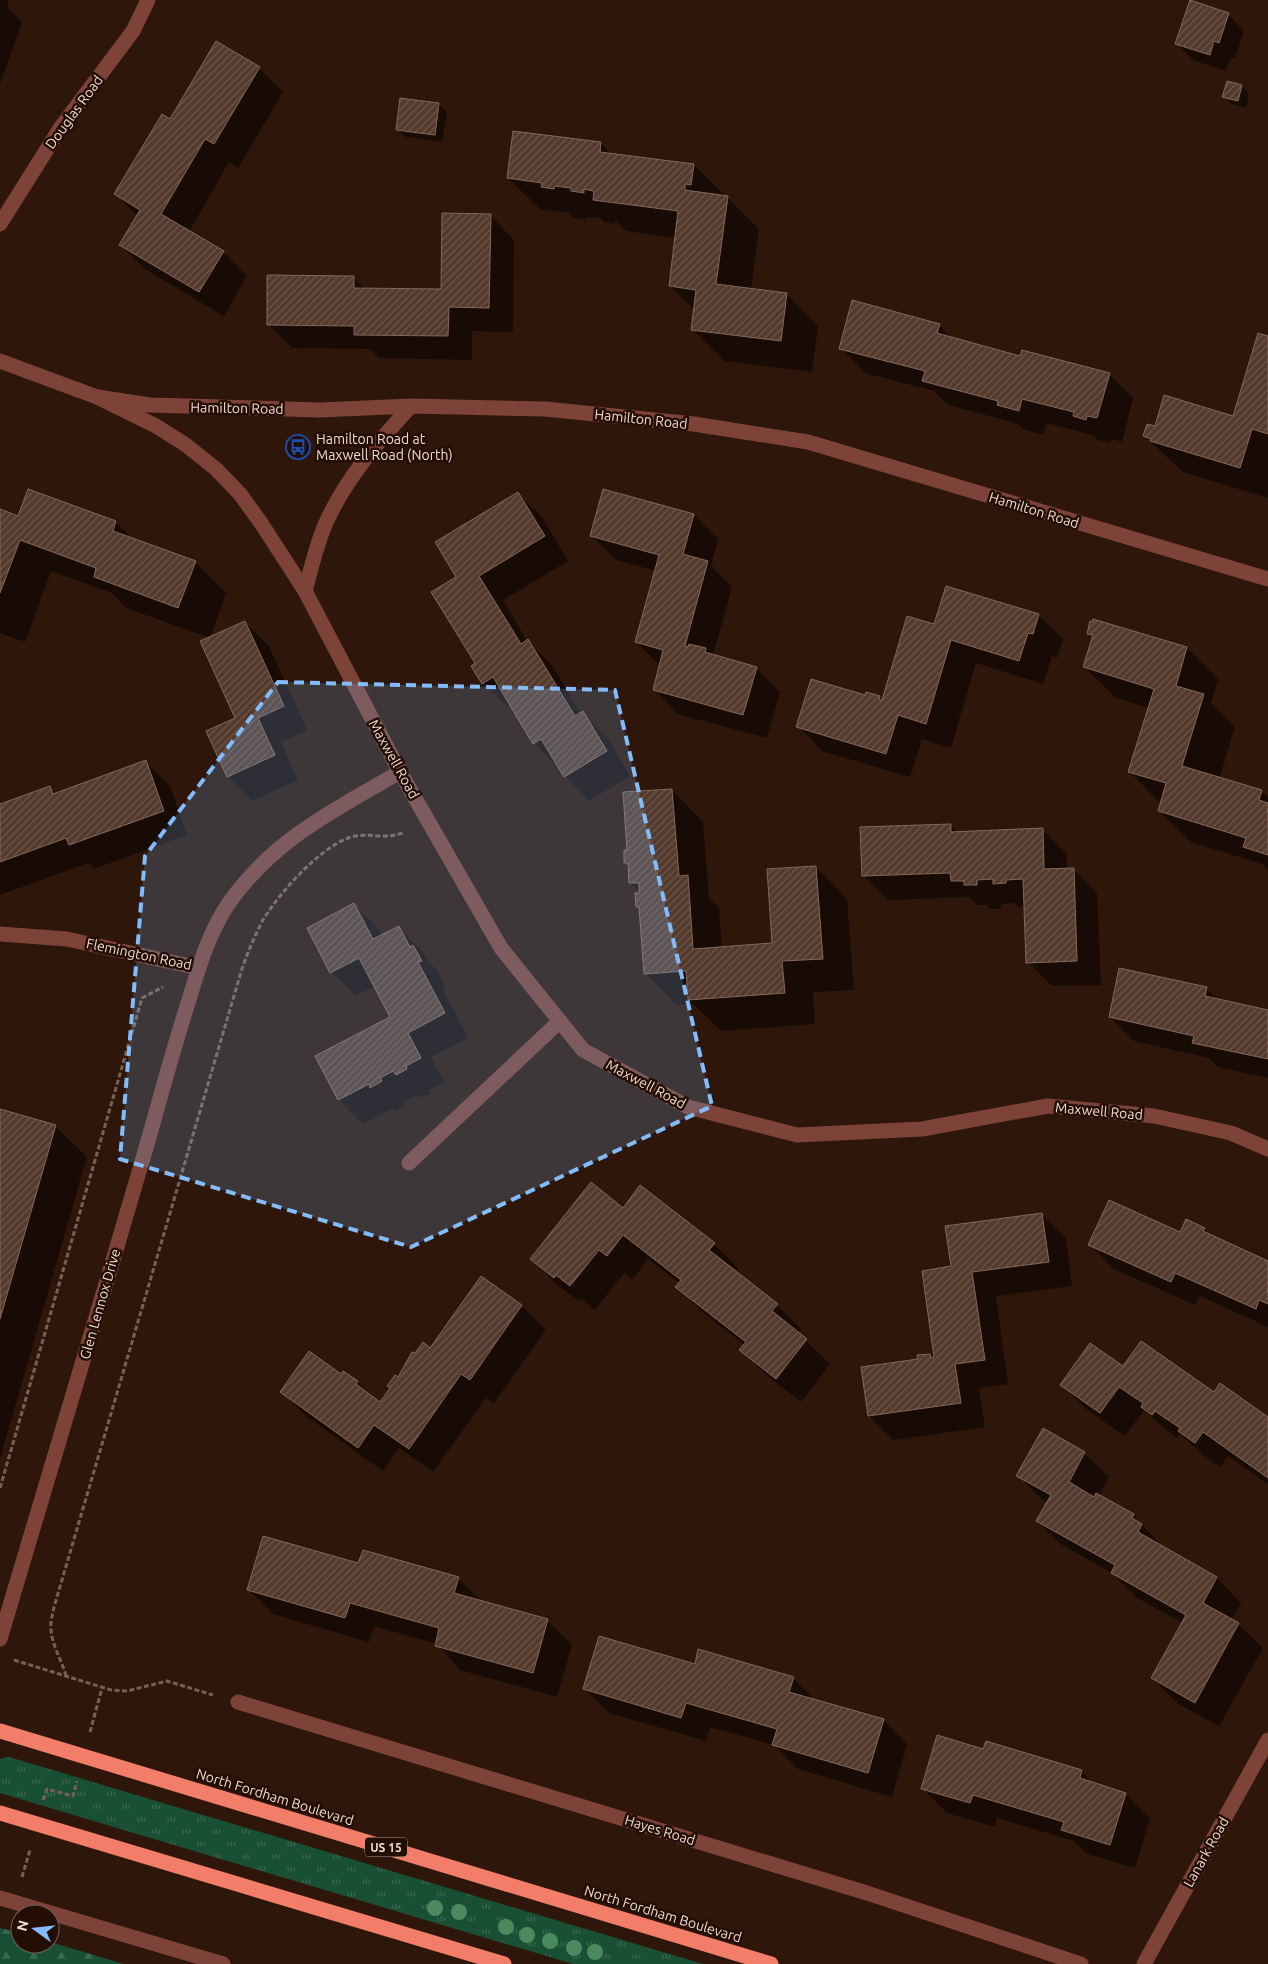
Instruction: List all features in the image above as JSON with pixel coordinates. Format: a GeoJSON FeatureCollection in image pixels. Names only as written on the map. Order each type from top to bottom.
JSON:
{"type":"FeatureCollection","features":[{"type":"Feature","properties":{"kind":"highway","name":"North Fordham Boulevard"},"geometry":{"type":"LineString","coordinates":[[0,1731],[771,1964]]}},
{"type":"Feature","properties":{"kind":"highway"},"geometry":{"type":"LineString","coordinates":[[0,1813],[504,1964]]}},
{"type":"Feature","properties":{"kind":"street","name":"Douglas Road"},"geometry":{"type":"LineString","coordinates":[[0,224],[61,127],[134,31],[148,0]]}},
{"type":"Feature","properties":{"kind":"street","name":"Hamilton Road"},"geometry":{"type":"LineString","coordinates":[[0,361],[97,397],[150,405],[320,410],[411,406],[545,408],[694,424],[808,442],[1268,579]]}},
{"type":"Feature","properties":{"kind":"street","name":"Maxwell Road"},"geometry":{"type":"LineString","coordinates":[[97,397],[156,426],[186,445],[216,469],[240,494],[305,591],[400,772],[501,948],[583,1050],[688,1108],[797,1135],[922,1129],[1048,1106],[1154,1116],[1231,1133],[1268,1149]]}},
{"type":"Feature","properties":{"kind":"street"},"geometry":{"type":"LineString","coordinates":[[305,591],[326,524],[339,498],[358,468],[411,406]]}},
{"type":"Feature","properties":{"kind":"street","name":"Flemington Road"},"geometry":{"type":"LineString","coordinates":[[0,934],[67,939],[199,968],[212,933],[230,901],[256,869],[294,835],[400,772]]}},
{"type":"Feature","properties":{"kind":"street","name":"Glen Lennox Drive"},"geometry":{"type":"LineString","coordinates":[[0,1639],[199,968]]}},
{"type":"Feature","properties":{"kind":"street"},"geometry":{"type":"LineString","coordinates":[[409,1163],[560,1021]]}},
{"type":"Feature","properties":{"kind":"street","name":"Hayes Road"},"geometry":{"type":"LineString","coordinates":[[238,1702],[867,1893],[1081,1964]]}},
{"type":"Feature","properties":{"kind":"street","name":"Lanark Road"},"geometry":{"type":"LineString","coordinates":[[1144,1964],[1268,1740]]}},
{"type":"Feature","properties":{"kind":"street"},"geometry":{"type":"LineString","coordinates":[[0,1898],[224,1964]]}},
{"type":"Feature","properties":{"kind":"path"},"geometry":{"type":"LineString","coordinates":[[66,1676],[50,1628],[54,1607],[251,943],[264,918],[286,890],[328,849],[348,839],[364,834],[395,836]]}},
{"type":"Feature","properties":{"kind":"path"},"geometry":{"type":"LineString","coordinates":[[0,1488],[142,998],[199,968]]}},
{"type":"Feature","properties":{"kind":"path"},"geometry":{"type":"LineString","coordinates":[[9,1659],[102,1688],[127,1691],[167,1681],[238,1702]]}},
{"type":"Feature","properties":{"kind":"path"},"geometry":{"type":"LineString","coordinates":[[15,1902],[47,1789],[73,1796],[102,1688]]}},
{"type":"Feature","properties":{"kind":"highlighted area"},"geometry":{"type":"Polygon","coordinates":[[[278,682],[615,690],[712,1106],[411,1247],[120,1159],[145,856],[278,682]]]}},
{"type":"Feature","properties":{"kind":"green space"},"geometry":{"type":"Polygon","coordinates":[[[9,1757],[703,1964],[573,1964],[0,1793],[0,1759],[9,1757]]]}},
{"type":"Feature","properties":{"kind":"green space"},"geometry":{"type":"Polygon","coordinates":[[[0,1928],[10,1930],[10,1954],[60,1954],[60,1945],[124,1964],[0,1964],[0,1928]]]}},
{"type":"Feature","properties":{"kind":"building"},"geometry":{"type":"Polygon","coordinates":[[[1190,0],[1229,13],[1219,43],[1214,41],[1210,55],[1175,44],[1190,0]]]}},
{"type":"Feature","properties":{"kind":"building"},"geometry":{"type":"Polygon","coordinates":[[[216,41],[260,67],[214,144],[205,139],[161,214],[224,251],[199,292],[119,245],[140,210],[114,194],[162,114],[170,119],[216,41]]]}},
{"type":"Feature","properties":{"kind":"building"},"geometry":{"type":"Polygon","coordinates":[[[1227,81],[1242,85],[1238,101],[1222,97],[1227,81]]]}},
{"type":"Feature","properties":{"kind":"building"},"geometry":{"type":"Polygon","coordinates":[[[400,98],[439,103],[435,135],[396,130],[400,98]]]}},
{"type":"Feature","properties":{"kind":"building"},"geometry":{"type":"Polygon","coordinates":[[[513,131],[601,142],[600,152],[694,164],[691,185],[685,184],[685,190],[728,196],[716,284],[787,293],[781,341],[691,330],[696,290],[669,286],[678,211],[593,200],[594,191],[584,189],[584,193],[571,191],[571,188],[555,186],[554,189],[541,187],[542,183],[507,178],[513,131]]]}},
{"type":"Feature","properties":{"kind":"building"},"geometry":{"type":"Polygon","coordinates":[[[442,213],[491,214],[489,308],[449,307],[448,336],[354,335],[354,326],[267,325],[267,275],[354,276],[354,288],[441,289],[442,213]]]}},
{"type":"Feature","properties":{"kind":"building"},"geometry":{"type":"Polygon","coordinates":[[[852,300],[940,324],[937,333],[1020,356],[1022,350],[1110,373],[1097,418],[1087,416],[1086,420],[1073,416],[1074,412],[1022,399],[1019,411],[997,405],[998,401],[922,381],[925,371],[839,349],[852,300]]]}},
{"type":"Feature","properties":{"kind":"building"},"geometry":{"type":"Polygon","coordinates":[[[1258,333],[1268,336],[1268,434],[1252,429],[1240,468],[1150,441],[1151,439],[1143,436],[1147,424],[1155,426],[1164,395],[1233,416],[1258,333]]]}},
{"type":"Feature","properties":{"kind":"building"},"geometry":{"type":"Polygon","coordinates":[[[28,489],[116,521],[113,531],[196,561],[178,608],[94,577],[96,568],[20,540],[0,593],[0,509],[18,516],[28,489]]]}},
{"type":"Feature","properties":{"kind":"building"},"geometry":{"type":"Polygon","coordinates":[[[603,489],[694,514],[683,554],[708,561],[685,646],[688,647],[689,644],[706,648],[705,652],[757,667],[743,715],[653,690],[663,650],[635,642],[659,555],[590,536],[603,489]]]}},
{"type":"Feature","properties":{"kind":"building"},"geometry":{"type":"Polygon","coordinates":[[[518,492],[545,536],[479,576],[521,644],[528,639],[575,716],[583,711],[607,751],[564,777],[541,739],[533,744],[493,677],[482,684],[471,666],[475,663],[431,592],[456,577],[435,542],[518,492]]]}},
{"type":"Feature","properties":{"kind":"building"},"geometry":{"type":"Polygon","coordinates":[[[946,586],[1039,614],[1033,634],[1028,633],[1019,661],[951,640],[926,724],[898,715],[886,754],[796,727],[811,679],[865,695],[866,692],[880,696],[879,700],[882,700],[907,616],[934,624],[946,586]]]}},
{"type":"Feature","properties":{"kind":"building"},"geometry":{"type":"Polygon","coordinates":[[[1093,619],[1187,647],[1176,686],[1204,694],[1182,766],[1262,790],[1259,800],[1268,803],[1268,855],[1243,847],[1246,838],[1158,811],[1166,783],[1128,772],[1154,689],[1083,667],[1093,635],[1087,634],[1090,621],[1092,622],[1093,619]]]}},
{"type":"Feature","properties":{"kind":"building"},"geometry":{"type":"Polygon","coordinates":[[[245,621],[284,706],[258,718],[275,755],[227,777],[206,731],[235,718],[200,641],[245,621]]]}},
{"type":"Feature","properties":{"kind":"building"},"geometry":{"type":"Polygon","coordinates":[[[146,760],[164,811],[69,845],[66,838],[0,862],[0,804],[50,786],[53,794],[146,760]]]}},
{"type":"Feature","properties":{"kind":"building"},"geometry":{"type":"Polygon","coordinates":[[[672,789],[679,876],[688,875],[693,949],[772,943],[767,869],[816,866],[823,959],[782,961],[785,993],[688,1000],[686,971],[644,974],[639,907],[636,907],[635,893],[639,893],[639,883],[629,883],[628,863],[624,863],[624,850],[627,850],[623,792],[672,789]]]}},
{"type":"Feature","properties":{"kind":"building"},"geometry":{"type":"Polygon","coordinates":[[[951,824],[951,832],[1043,828],[1044,869],[1074,868],[1077,961],[1026,963],[1023,879],[1006,880],[1006,883],[993,884],[993,879],[977,880],[977,885],[964,885],[964,881],[951,881],[950,873],[862,876],[860,827],[951,824]]]}},
{"type":"Feature","properties":{"kind":"building"},"geometry":{"type":"Polygon","coordinates":[[[354,903],[373,939],[399,926],[410,947],[413,945],[422,961],[418,962],[445,1013],[408,1033],[421,1058],[406,1066],[407,1069],[396,1075],[393,1071],[380,1078],[382,1081],[370,1088],[369,1084],[338,1100],[315,1056],[390,1017],[359,958],[330,973],[307,928],[354,903]]]}},
{"type":"Feature","properties":{"kind":"building"},"geometry":{"type":"Polygon","coordinates":[[[1119,968],[1207,987],[1205,996],[1268,1010],[1268,1059],[1192,1043],[1194,1036],[1109,1017],[1119,968]]]}},
{"type":"Feature","properties":{"kind":"building"},"geometry":{"type":"Polygon","coordinates":[[[0,1109],[56,1125],[0,1319],[0,1109]]]}},
{"type":"Feature","properties":{"kind":"building"},"geometry":{"type":"Polygon","coordinates":[[[591,1182],[623,1208],[640,1185],[715,1243],[709,1250],[778,1304],[772,1311],[807,1339],[776,1379],[739,1350],[746,1342],[675,1287],[681,1280],[623,1235],[607,1256],[599,1250],[570,1286],[556,1275],[554,1278],[530,1259],[591,1182]]]}},
{"type":"Feature","properties":{"kind":"building"},"geometry":{"type":"Polygon","coordinates":[[[1109,1200],[1180,1232],[1186,1219],[1205,1228],[1203,1231],[1268,1261],[1268,1304],[1259,1300],[1256,1309],[1175,1273],[1171,1282],[1088,1245],[1109,1200]]]}},
{"type":"Feature","properties":{"kind":"building"},"geometry":{"type":"Polygon","coordinates":[[[1042,1213],[1049,1262],[972,1272],[985,1360],[955,1364],[961,1403],[868,1416],[861,1367],[918,1359],[917,1355],[930,1354],[931,1358],[934,1357],[922,1271],[951,1266],[945,1226],[1042,1213]]]}},
{"type":"Feature","properties":{"kind":"building"},"geometry":{"type":"Polygon","coordinates":[[[481,1276],[522,1305],[470,1380],[461,1374],[409,1449],[374,1425],[358,1448],[280,1392],[309,1351],[341,1374],[343,1371],[358,1381],[356,1384],[380,1402],[390,1388],[387,1386],[395,1375],[398,1377],[412,1352],[415,1353],[423,1342],[430,1348],[481,1276]]]}},
{"type":"Feature","properties":{"kind":"building"},"geometry":{"type":"Polygon","coordinates":[[[1141,1341],[1214,1392],[1220,1383],[1268,1417],[1268,1478],[1203,1432],[1195,1443],[1178,1431],[1180,1428],[1155,1411],[1152,1415],[1141,1407],[1143,1403],[1119,1387],[1100,1413],[1060,1385],[1090,1343],[1123,1366],[1141,1341]]]}},
{"type":"Feature","properties":{"kind":"building"},"geometry":{"type":"Polygon","coordinates":[[[1043,1428],[1085,1452],[1069,1482],[1094,1497],[1096,1493],[1134,1514],[1132,1518],[1142,1524],[1138,1532],[1217,1577],[1203,1603],[1239,1623],[1195,1703],[1151,1678],[1186,1615],[1111,1573],[1115,1565],[1036,1521],[1051,1495],[1016,1476],[1043,1428]]]}},
{"type":"Feature","properties":{"kind":"building"},"geometry":{"type":"Polygon","coordinates":[[[263,1536],[358,1563],[363,1550],[459,1577],[454,1593],[548,1619],[533,1673],[435,1646],[439,1628],[350,1603],[345,1618],[247,1590],[263,1536]]]}},
{"type":"Feature","properties":{"kind":"building"},"geometry":{"type":"Polygon","coordinates":[[[599,1636],[695,1664],[698,1649],[794,1677],[789,1692],[884,1719],[868,1773],[772,1745],[777,1729],[686,1703],[681,1718],[583,1689],[599,1636]]]}},
{"type":"Feature","properties":{"kind":"building"},"geometry":{"type":"Polygon","coordinates":[[[937,1735],[983,1749],[986,1741],[1082,1770],[1080,1778],[1126,1793],[1110,1845],[1061,1830],[1064,1822],[973,1795],[970,1803],[921,1789],[937,1735]]]}},
{"type":"Feature","properties":{"kind":"place","name":"Hamilton Road at Maxwell Road (North)"},"geometry":{"type":"Point","coordinates":[298,447]}}]}
